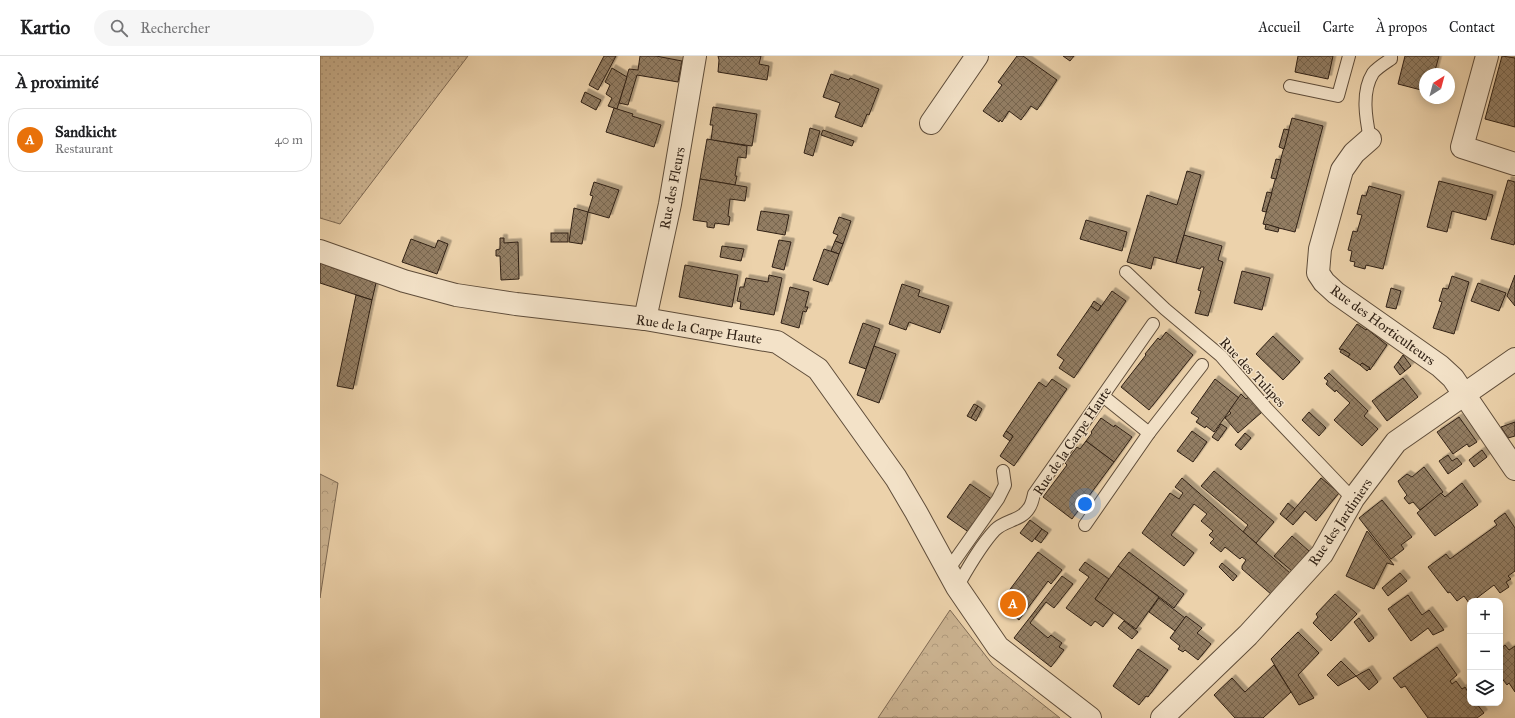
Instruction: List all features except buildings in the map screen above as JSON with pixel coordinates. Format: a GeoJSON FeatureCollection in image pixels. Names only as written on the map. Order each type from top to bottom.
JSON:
{"type":"FeatureCollection","features":[{"type":"Feature","properties":{"kind":"street","name":"Rue des Fleurs"},"geometry":{"type":"LineString","coordinates":[[645,320],[670,204],[696,56]]}},
{"type":"Feature","properties":{"kind":"street"},"geometry":{"type":"LineString","coordinates":[[931,123],[977,56]]}},
{"type":"Feature","properties":{"kind":"street"},"geometry":{"type":"LineString","coordinates":[[1487,56],[1462,147],[1515,164]]}},
{"type":"Feature","properties":{"kind":"street","name":"Rue des Horticulteurs"},"geometry":{"type":"LineString","coordinates":[[1370,139],[1354,153],[1342,170],[1320,249],[1318,273],[1324,282],[1336,293],[1440,366],[1453,378],[1466,394],[1515,469]]}},
{"type":"Feature","properties":{"kind":"street","name":"Rue de la Carpe Haute"},"geometry":{"type":"LineString","coordinates":[[320,251],[404,281],[456,295],[645,320],[778,342],[818,369],[896,478],[952,579],[998,647],[1090,718]]}},
{"type":"Feature","properties":{"kind":"street","name":"Rue des Jardiniers"},"geometry":{"type":"LineString","coordinates":[[1162,718],[1248,635],[1322,554],[1353,499],[1396,442],[1515,359]]}},
{"type":"Feature","properties":{"kind":"lane"},"geometry":{"type":"LineString","coordinates":[[1290,86],[1338,96],[1349,56]]}},
{"type":"Feature","properties":{"kind":"lane","name":"Rue des Horticulteurs"},"geometry":{"type":"LineString","coordinates":[[1370,139],[1366,118],[1366,103],[1369,85],[1374,73],[1390,59],[1391,56]]}},
{"type":"Feature","properties":{"kind":"lane","name":"Rue des Tulipes"},"geometry":{"type":"LineString","coordinates":[[1126,272],[1165,309],[1221,356],[1267,409],[1353,499]]}},
{"type":"Feature","properties":{"kind":"lane","name":"Rue de la Carpe Haute"},"geometry":{"type":"LineString","coordinates":[[952,579],[996,530],[1004,523],[1022,516],[1030,508],[1034,494],[1153,324]]}},
{"type":"Feature","properties":{"kind":"lane"},"geometry":{"type":"LineString","coordinates":[[1085,525],[1149,433],[1202,366]]}},
{"type":"Feature","properties":{"kind":"lane"},"geometry":{"type":"LineString","coordinates":[[1103,396],[1149,433]]}},
{"type":"Feature","properties":{"kind":"lane"},"geometry":{"type":"LineString","coordinates":[[952,579],[1005,485],[1003,471]]}},
{"type":"Feature","properties":{"kind":"green space"},"geometry":{"type":"Polygon","coordinates":[[[320,56],[468,56],[340,224],[320,218],[320,56]]]}},
{"type":"Feature","properties":{"kind":"green space"},"geometry":{"type":"Polygon","coordinates":[[[320,474],[338,483],[320,598],[320,474]]]}},
{"type":"Feature","properties":{"kind":"green space"},"geometry":{"type":"Polygon","coordinates":[[[950,610],[993,665],[1060,718],[878,718],[950,610]]]}},
{"type":"Feature","properties":{"kind":"place","name":"Sandkicht"},"geometry":{"type":"Point","coordinates":[1013,604]}}]}
